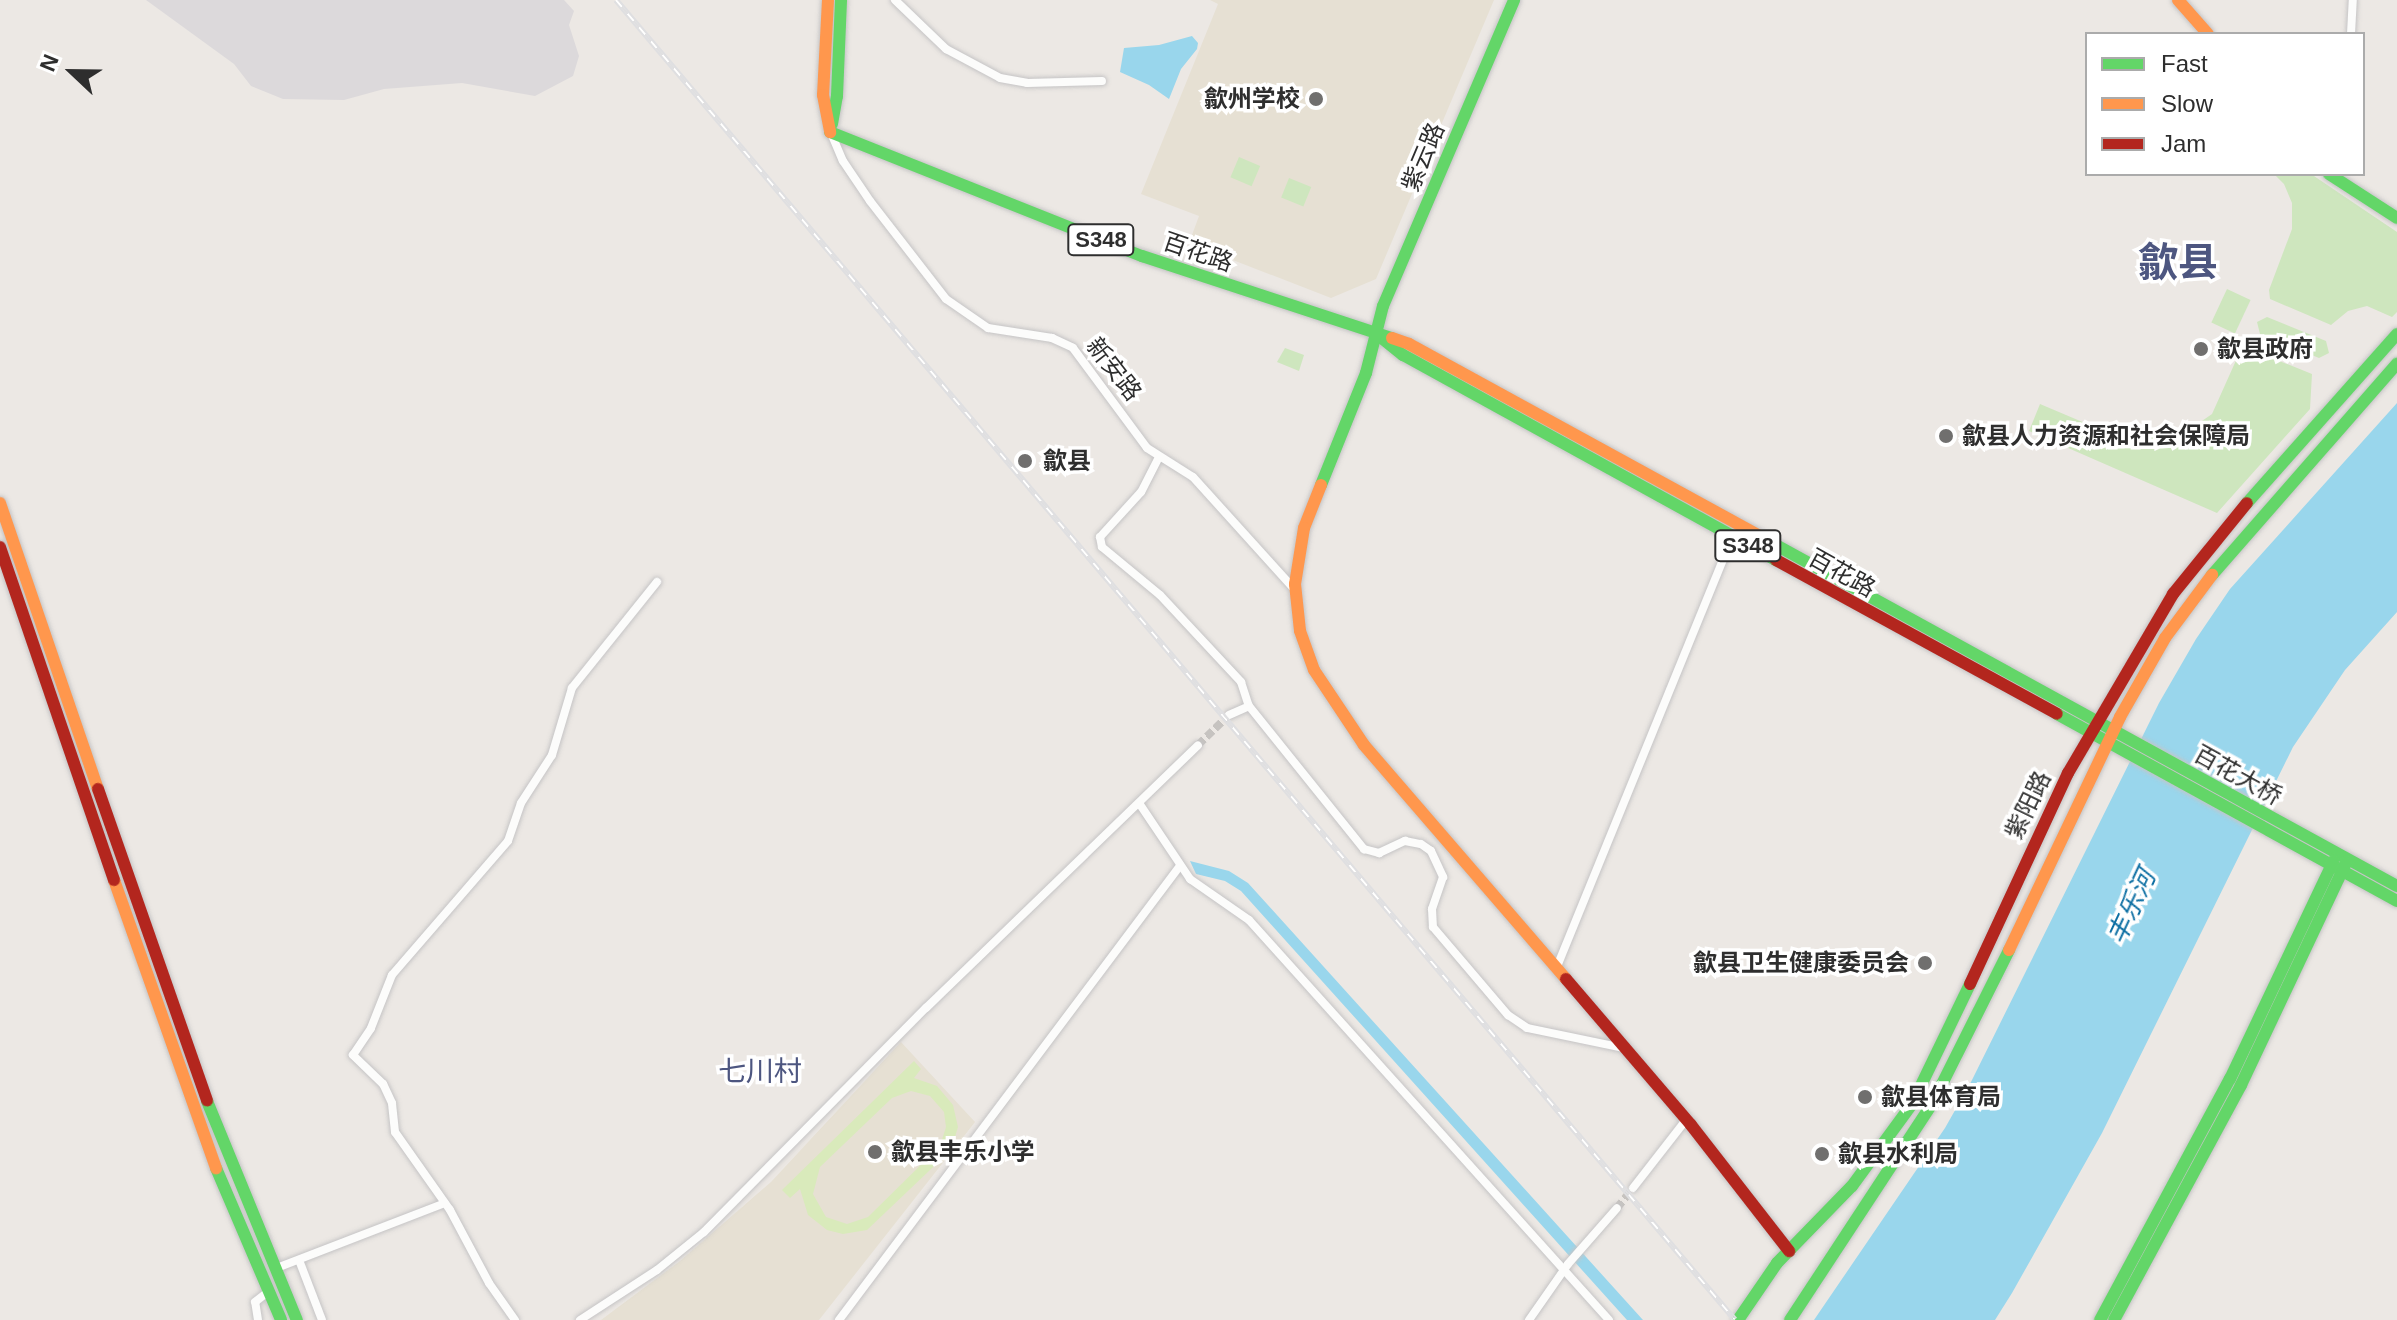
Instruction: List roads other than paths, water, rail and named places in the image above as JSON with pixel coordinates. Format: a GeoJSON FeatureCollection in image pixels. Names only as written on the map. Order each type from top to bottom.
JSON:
{"type":"FeatureCollection","features":[{"type":"Feature","properties":{"kind":"main road","name":"新安路"},"geometry":{"type":"LineString","coordinates":[[828,0],[823,95],[830,132]]}},
{"type":"Feature","properties":{"kind":"main road"},"geometry":{"type":"LineString","coordinates":[[830,132],[837,96],[841,0]]}},
{"type":"Feature","properties":{"kind":"main road","name":"紫云路"},"geometry":{"type":"LineString","coordinates":[[1514,0],[1383,306],[1366,373],[1304,528],[1295,590],[1297,618],[1307,657],[1364,745],[1686,1120],[1789,1251]]}},
{"type":"Feature","properties":{"kind":"main road"},"geometry":{"type":"LineString","coordinates":[[2178,0],[2206,32]]}},
{"type":"Feature","properties":{"kind":"main road","name":"百花路"},"geometry":{"type":"LineString","coordinates":[[830,132],[1142,256],[1409,344],[2093,728]]}},
{"type":"Feature","properties":{"kind":"main road"},"geometry":{"type":"LineString","coordinates":[[2336,176],[2397,218]]}},
{"type":"Feature","properties":{"kind":"main road","name":"百花路"},"geometry":{"type":"LineString","coordinates":[[1376,334],[1403,355],[1732,537],[2126,746]]}},
{"type":"Feature","properties":{"kind":"main road","name":"紫阳路"},"geometry":{"type":"LineString","coordinates":[[1738,1320],[1789,1251],[1852,1186],[1912,1104],[1940,1052],[2022,866],[2093,728],[2161,612],[2195,565],[2397,334]]}},
{"type":"Feature","properties":{"kind":"main road","name":"紫阳路"},"geometry":{"type":"LineString","coordinates":[[1790,1320],[1932,1104],[1989,994],[2110,737],[2149,664],[2200,589],[2397,364]]}},
{"type":"Feature","properties":{"kind":"main road"},"geometry":{"type":"LineString","coordinates":[[0,503],[101,789],[180,1031],[297,1320]]}},
{"type":"Feature","properties":{"kind":"main road"},"geometry":{"type":"LineString","coordinates":[[0,547],[167,1036],[281,1320]]}},
{"type":"Feature","properties":{"kind":"main road","name":"百花大桥"},"geometry":{"type":"LineString","coordinates":[[2126,746],[2335,859]]}},
{"type":"Feature","properties":{"kind":"main road"},"geometry":{"type":"LineString","coordinates":[[2100,1320],[2230,1079],[2335,859]]}},
{"type":"Feature","properties":{"kind":"main road"},"geometry":{"type":"LineString","coordinates":[[2114,1320],[2247,1073],[2335,859]]}},
{"type":"Feature","properties":{"kind":"main road","name":"S348"},"geometry":{"type":"LineString","coordinates":[[2335,859],[2397,886]]}},
{"type":"Feature","properties":{"kind":"main road","name":"S348"},"geometry":{"type":"LineString","coordinates":[[2335,859],[2397,901]]}},
{"type":"Feature","properties":{"kind":"street"},"geometry":{"type":"LineString","coordinates":[[895,0],[946,49],[1000,78],[1027,83],[1102,81]]}},
{"type":"Feature","properties":{"kind":"street"},"geometry":{"type":"LineString","coordinates":[[2351,32],[2353,0]]}},
{"type":"Feature","properties":{"kind":"street","name":"新安路"},"geometry":{"type":"LineString","coordinates":[[830,132],[843,161],[870,201],[946,299],[988,328],[1052,338],[1073,348],[1142,442],[1159,457],[1193,477],[1295,590]]}},
{"type":"Feature","properties":{"kind":"street"},"geometry":{"type":"LineString","coordinates":[[1159,457],[1141,492],[1104,532],[1100,542],[1122,567],[1160,595],[1241,682],[1249,706],[1364,849],[1379,853],[1405,841],[1421,844],[1431,851],[1443,877],[1432,909],[1433,927],[1508,1015],[1527,1028],[1625,1048]]}},
{"type":"Feature","properties":{"kind":"street"},"geometry":{"type":"LineString","coordinates":[[1556,969],[1732,537]]}},
{"type":"Feature","properties":{"kind":"street"},"geometry":{"type":"LineString","coordinates":[[515,1320],[489,1283],[445,1203],[395,1132],[392,1103],[383,1084],[353,1055],[371,1028],[396,969],[508,841],[521,803],[552,755],[572,688],[657,582]]}},
{"type":"Feature","properties":{"kind":"street"},"geometry":{"type":"LineString","coordinates":[[1229,715],[1249,706]]}},
{"type":"Feature","properties":{"kind":"street"},"geometry":{"type":"LineString","coordinates":[[580,1320],[657,1270],[704,1232],[926,1008],[1198,745]]}},
{"type":"Feature","properties":{"kind":"street"},"geometry":{"type":"LineString","coordinates":[[1139,803],[1179,867],[1190,879],[1249,920],[1566,1267],[1609,1320]]}},
{"type":"Feature","properties":{"kind":"street"},"geometry":{"type":"LineString","coordinates":[[839,1320],[1179,867]]}},
{"type":"Feature","properties":{"kind":"street"},"geometry":{"type":"LineString","coordinates":[[1633,1188],[1686,1120]]}},
{"type":"Feature","properties":{"kind":"street"},"geometry":{"type":"LineString","coordinates":[[274,1269],[445,1203]]}},
{"type":"Feature","properties":{"kind":"street"},"geometry":{"type":"LineString","coordinates":[[1529,1320],[1566,1267],[1617,1208]]}},
{"type":"Feature","properties":{"kind":"street"},"geometry":{"type":"LineString","coordinates":[[299,1260],[322,1320]]}},
{"type":"Feature","properties":{"kind":"street"},"geometry":{"type":"LineString","coordinates":[[258,1320],[255,1302],[268,1292]]}},
{"type":"Feature","properties":{"kind":"water"},"geometry":{"type":"Polygon","coordinates":[[[1192,36],[1198,43],[1197,49],[1181,69],[1169,99],[1149,85],[1120,72],[1124,48],[1159,45],[1192,36]]]}},
{"type":"Feature","properties":{"kind":"water","name":"丰乐河"},"geometry":{"type":"Polygon","coordinates":[[[2397,403],[2397,612],[2345,670],[2293,747],[2102,1133],[1995,1320],[1814,1320],[1945,1128],[1971,1082],[2159,703],[2196,639],[2230,589],[2397,403]]]}},
{"type":"Feature","properties":{"kind":"water"},"geometry":{"type":"Polygon","coordinates":[[[1190,861],[1229,871],[1248,883],[1643,1320],[1627,1320],[1241,891],[1225,881],[1196,874],[1190,861]]]}},
{"type":"Feature","properties":{"kind":"tunnel"},"geometry":{"type":"LineString","coordinates":[[1198,745],[1229,715]]}},
{"type":"Feature","properties":{"kind":"tunnel"},"geometry":{"type":"LineString","coordinates":[[1617,1208],[1633,1188]]}},
{"type":"Feature","properties":{"kind":"railway"},"geometry":{"type":"LineString","coordinates":[[616,0],[1735,1320]]}},
{"type":"Feature","properties":{"kind":"place","name":"歙州学校"},"geometry":{"type":"Point","coordinates":[1316,99]}},
{"type":"Feature","properties":{"kind":"place","name":"歙县政府"},"geometry":{"type":"Point","coordinates":[2201,349]}},
{"type":"Feature","properties":{"kind":"place","name":"歙县人力资源和社会保障局"},"geometry":{"type":"Point","coordinates":[1946,436]}},
{"type":"Feature","properties":{"kind":"place","name":"歙县"},"geometry":{"type":"Point","coordinates":[1025,461]}},
{"type":"Feature","properties":{"kind":"place","name":"歙县卫生健康委员会"},"geometry":{"type":"Point","coordinates":[1925,963]}},
{"type":"Feature","properties":{"kind":"place","name":"歙县体育局"},"geometry":{"type":"Point","coordinates":[1865,1097]}},
{"type":"Feature","properties":{"kind":"place","name":"歙县丰乐小学"},"geometry":{"type":"Point","coordinates":[875,1152]}},
{"type":"Feature","properties":{"kind":"place","name":"歙县水利局"},"geometry":{"type":"Point","coordinates":[1822,1154]}},
{"type":"Feature","properties":{"kind":"district","name":"歙县"},"geometry":{"type":"Point","coordinates":[2178,262]}},
{"type":"Feature","properties":{"kind":"district","name":"七川村"},"geometry":{"type":"Point","coordinates":[760,1072]}}]}
